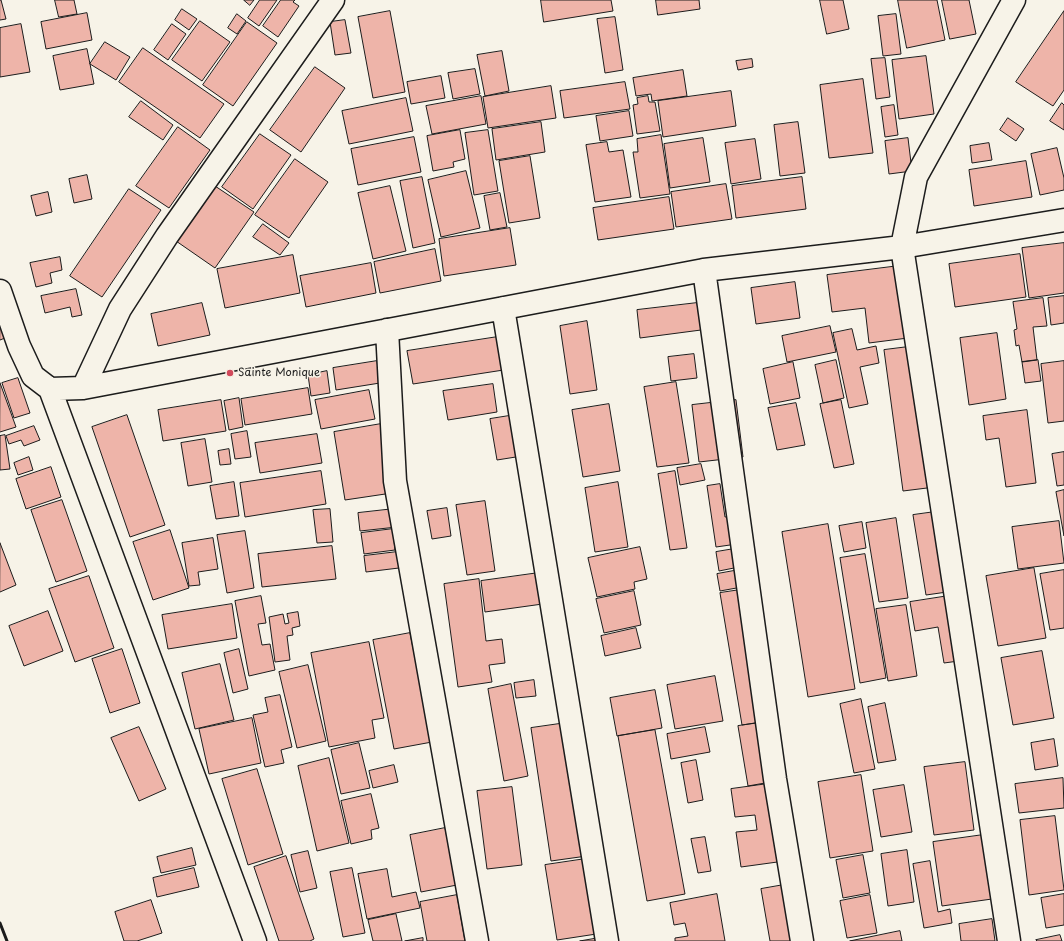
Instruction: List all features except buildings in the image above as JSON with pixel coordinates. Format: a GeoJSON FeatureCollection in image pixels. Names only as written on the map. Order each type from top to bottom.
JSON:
{"type":"FeatureCollection","features":[{"type":"Feature","properties":{"kind":"street"},"geometry":{"type":"LineString","coordinates":[[83,388],[120,309],[167,236],[333,0]]}},
{"type":"Feature","properties":{"kind":"street"},"geometry":{"type":"LineString","coordinates":[[1009,941],[902,247],[916,177],[1014,0]]}},
{"type":"Feature","properties":{"kind":"street"},"geometry":{"type":"LineString","coordinates":[[50,389],[83,388],[704,270],[902,247],[1064,220]]}},
{"type":"Feature","properties":{"kind":"street"},"geometry":{"type":"LineString","coordinates":[[704,270],[775,779],[802,941]]}},
{"type":"Feature","properties":{"kind":"street"},"geometry":{"type":"LineString","coordinates":[[0,291],[19,346],[33,376],[50,389],[256,941]]}},
{"type":"Feature","properties":{"kind":"street"},"geometry":{"type":"LineString","coordinates":[[503,308],[607,941]]}},
{"type":"Feature","properties":{"kind":"street"},"geometry":{"type":"LineString","coordinates":[[387,330],[395,481],[477,941]]}},
{"type":"Feature","properties":{"kind":"railway"},"geometry":{"type":"LineString","coordinates":[[0,923],[7,941]]}},
{"type":"Feature","properties":{"kind":"place","name":"Sainte Monique"},"geometry":{"type":"Point","coordinates":[230,373]}}]}
